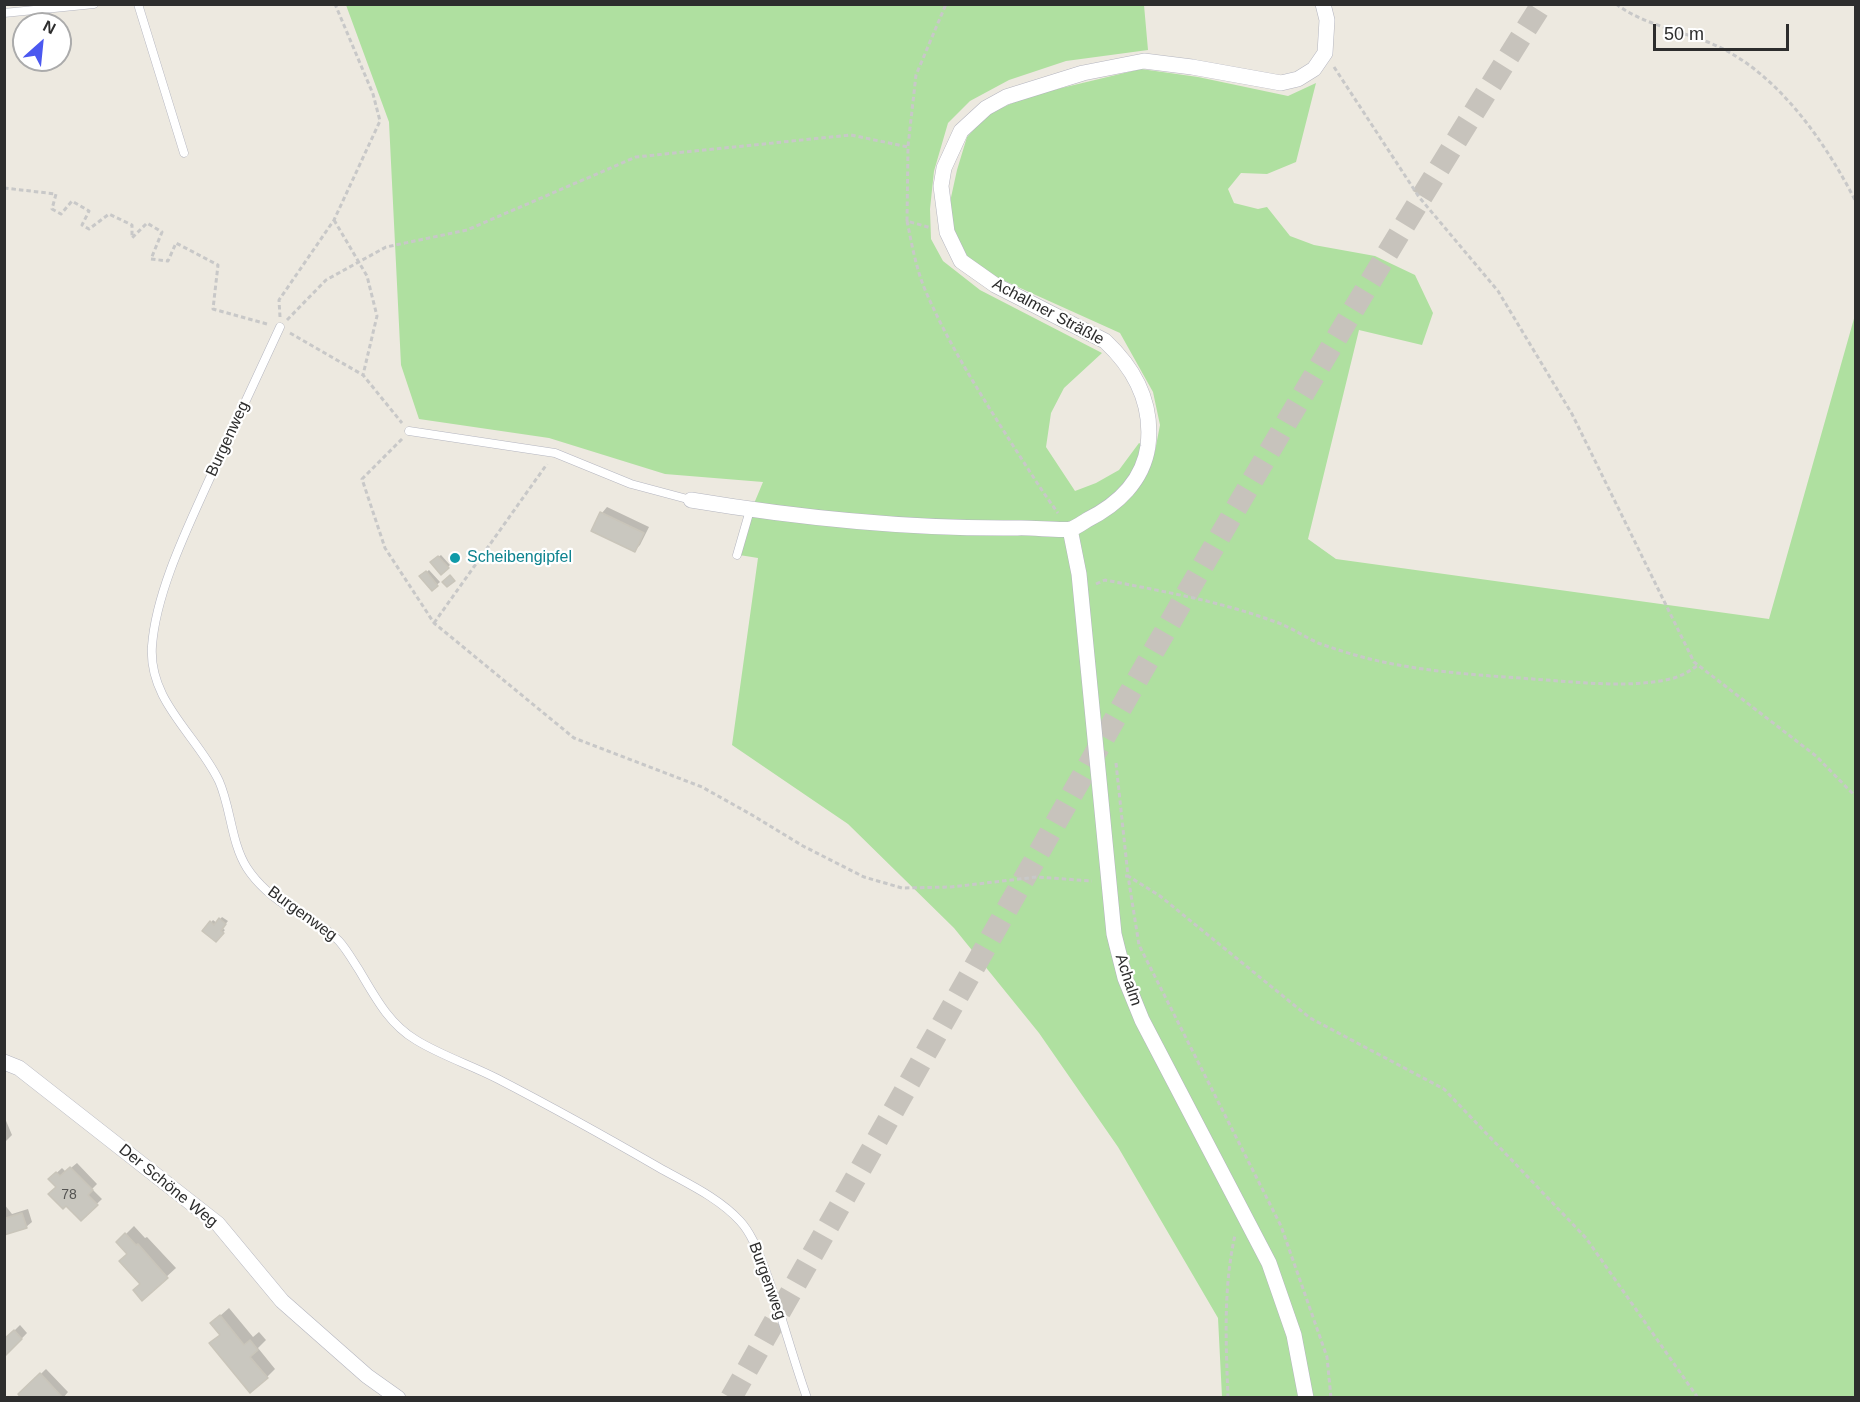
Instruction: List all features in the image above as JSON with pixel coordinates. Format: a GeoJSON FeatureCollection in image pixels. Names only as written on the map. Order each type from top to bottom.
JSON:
{"type":"FeatureCollection","features":[{"type":"Feature","properties":{"kind":"street"},"geometry":{"type":"LineString","coordinates":[[1323,4],[1327,20],[1325,53]]}},
{"type":"Feature","properties":{"kind":"street","name":"Achalmer Sträßle"},"geometry":{"type":"LineString","coordinates":[[1070,529],[1096,516],[1122,498],[1140,472],[1148,449],[1150,424],[1143,393],[1129,368],[1105,341],[995,285],[961,261],[947,232],[941,186],[944,168],[961,131],[987,108],[1006,97],[1083,73],[1144,61],[1281,83],[1298,79],[1314,69],[1325,53]]}},
{"type":"Feature","properties":{"kind":"street"},"geometry":{"type":"LineString","coordinates":[[691,500],[750,510],[869,523],[969,528],[1070,529]]}},
{"type":"Feature","properties":{"kind":"street","name":"Achalm"},"geometry":{"type":"LineString","coordinates":[[1070,529],[1079,574],[1114,934],[1125,978],[1137,1010],[1269,1263],[1294,1335],[1306,1398]]}},
{"type":"Feature","properties":{"kind":"street","name":"Der Schöne Weg"},"geometry":{"type":"LineString","coordinates":[[4,1062],[19,1068],[218,1224],[282,1301],[367,1376],[398,1398]]}},
{"type":"Feature","properties":{"kind":"lane"},"geometry":{"type":"LineString","coordinates":[[4,13],[94,4]]}},
{"type":"Feature","properties":{"kind":"lane"},"geometry":{"type":"LineString","coordinates":[[138,4],[184,153]]}},
{"type":"Feature","properties":{"kind":"lane","name":"Burgenweg"},"geometry":{"type":"LineString","coordinates":[[280,327],[184,535],[160,603],[152,646],[152,663],[156,683],[170,709],[204,756],[219,782],[244,864],[255,879],[272,895],[332,934],[343,945],[382,1009],[411,1037],[429,1048],[496,1078],[627,1149],[710,1196],[741,1222],[752,1239],[777,1301],[807,1398]]}},
{"type":"Feature","properties":{"kind":"lane"},"geometry":{"type":"LineString","coordinates":[[410,431],[555,453],[631,484],[691,500]]}},
{"type":"Feature","properties":{"kind":"lane"},"geometry":{"type":"LineString","coordinates":[[737,555],[750,510]]}},
{"type":"Feature","properties":{"kind":"path"},"geometry":{"type":"LineString","coordinates":[[280,327],[279,300],[334,220],[380,121],[373,94],[335,4]]}},
{"type":"Feature","properties":{"kind":"path"},"geometry":{"type":"LineString","coordinates":[[946,4],[916,75],[908,147],[907,221],[914,258],[926,291],[958,355],[1034,480],[1070,529]]}},
{"type":"Feature","properties":{"kind":"path"},"geometry":{"type":"LineString","coordinates":[[1617,4],[1660,26],[1728,51],[1758,71],[1804,121],[1843,175],[1856,202]]}},
{"type":"Feature","properties":{"kind":"path"},"geometry":{"type":"LineString","coordinates":[[1325,53],[1419,197],[1498,291],[1572,414],[1694,662],[1816,756],[1856,797]]}},
{"type":"Feature","properties":{"kind":"path"},"geometry":{"type":"LineString","coordinates":[[280,327],[326,280],[386,246],[467,230],[636,157],[851,135],[908,147]]}},
{"type":"Feature","properties":{"kind":"path"},"geometry":{"type":"LineString","coordinates":[[4,188],[56,194],[52,209],[61,214],[72,201],[89,211],[82,225],[89,229],[109,214],[132,225],[132,238],[147,223],[162,232],[151,259],[168,261],[176,243],[218,265],[213,309],[280,327],[363,375],[410,431],[362,479],[385,548],[434,623],[574,738],[702,787],[803,846],[864,878],[902,888],[951,887],[1037,877],[1108,881],[1128,876],[1160,896],[1310,1018],[1444,1089],[1586,1238],[1698,1398]]}},
{"type":"Feature","properties":{"kind":"path"},"geometry":{"type":"LineString","coordinates":[[334,220],[367,276],[377,316],[363,375]]}},
{"type":"Feature","properties":{"kind":"path"},"geometry":{"type":"LineString","coordinates":[[907,221],[947,232]]}},
{"type":"Feature","properties":{"kind":"path"},"geometry":{"type":"LineString","coordinates":[[434,623],[555,453]]}},
{"type":"Feature","properties":{"kind":"path"},"geometry":{"type":"LineString","coordinates":[[1096,585],[1105,580],[1236,609],[1274,621],[1318,643],[1368,659],[1402,666],[1600,684],[1674,678],[1689,672],[1698,665]]}},
{"type":"Feature","properties":{"kind":"path"},"geometry":{"type":"LineString","coordinates":[[1128,876],[1139,945],[1281,1226],[1327,1357],[1331,1398]]}},
{"type":"Feature","properties":{"kind":"path"},"geometry":{"type":"LineString","coordinates":[[1228,1398],[1225,1329],[1229,1263],[1236,1229],[1243,1214]]}},
{"type":"Feature","properties":{"kind":"green space"},"geometry":{"type":"Polygon","coordinates":[[[346,5],[1144,5],[1148,50],[1066,61],[1009,80],[970,101],[948,123],[934,171],[930,209],[931,239],[943,261],[980,290],[1102,353],[1064,388],[1051,413],[1046,447],[1075,491],[1096,483],[1119,470],[1139,443],[1155,451],[1160,425],[1153,392],[1120,333],[998,278],[965,259],[952,232],[950,202],[967,137],[988,114],[1028,96],[1141,69],[1198,77],[1288,96],[1316,83],[1296,162],[1267,174],[1241,173],[1228,189],[1234,203],[1258,209],[1267,207],[1290,236],[1314,245],[1375,256],[1415,275],[1433,313],[1422,345],[1359,330],[1308,539],[1336,559],[1769,619],[1855,315],[1855,1397],[1222,1397],[1218,1318],[1118,1147],[1039,1033],[954,928],[848,824],[732,745],[758,558],[733,554],[763,482],[665,474],[549,438],[419,419],[401,365],[389,122],[346,5]]]}},
{"type":"Feature","properties":{"kind":"building"},"geometry":{"type":"Polygon","coordinates":[[[600,512],[644,533],[635,552],[591,531],[600,512]]]}},
{"type":"Feature","properties":{"kind":"building"},"geometry":{"type":"Polygon","coordinates":[[[438,556],[449,568],[441,575],[430,562],[438,556]]]}},
{"type":"Feature","properties":{"kind":"building"},"geometry":{"type":"Polygon","coordinates":[[[426,571],[438,586],[432,591],[419,576],[426,571]]]}},
{"type":"Feature","properties":{"kind":"building"},"geometry":{"type":"Polygon","coordinates":[[[450,575],[455,581],[447,587],[442,582],[450,575]]]}},
{"type":"Feature","properties":{"kind":"building"},"geometry":{"type":"Polygon","coordinates":[[[219,918],[226,924],[221,931],[224,933],[216,942],[202,931],[210,921],[214,925],[219,918]]]}},
{"type":"Feature","properties":{"kind":"building"},"geometry":{"type":"Polygon","coordinates":[[[70,1167],[93,1190],[88,1195],[98,1205],[81,1221],[66,1206],[63,1209],[48,1194],[56,1187],[48,1179],[56,1172],[60,1176],[70,1167]]]}},
{"type":"Feature","properties":{"kind":"building"},"geometry":{"type":"Polygon","coordinates":[[[22,1213],[27,1228],[4,1235],[4,1216],[6,1218],[22,1213]]]}},
{"type":"Feature","properties":{"kind":"building"},"geometry":{"type":"Polygon","coordinates":[[[125,1233],[168,1278],[142,1301],[133,1290],[140,1284],[119,1261],[127,1254],[116,1242],[125,1233]]]}},
{"type":"Feature","properties":{"kind":"building"},"geometry":{"type":"Polygon","coordinates":[[[220,1315],[244,1345],[250,1340],[258,1350],[250,1357],[268,1378],[250,1393],[209,1343],[220,1335],[210,1323],[220,1315]]]}},
{"type":"Feature","properties":{"kind":"building"},"geometry":{"type":"Polygon","coordinates":[[[14,1330],[22,1339],[4,1357],[4,1339],[14,1330]]]}},
{"type":"Feature","properties":{"kind":"building"},"geometry":{"type":"Polygon","coordinates":[[[40,1373],[63,1398],[21,1398],[18,1394],[40,1373]]]}},
{"type":"Feature","properties":{"kind":"tunnel"},"geometry":{"type":"LineString","coordinates":[[731,1398],[1028,871],[1229,521],[1435,175],[1542,4]]}},
{"type":"Feature","properties":{"kind":"place","name":"Scheibengipfel"},"geometry":{"type":"Point","coordinates":[455,558]}}]}
